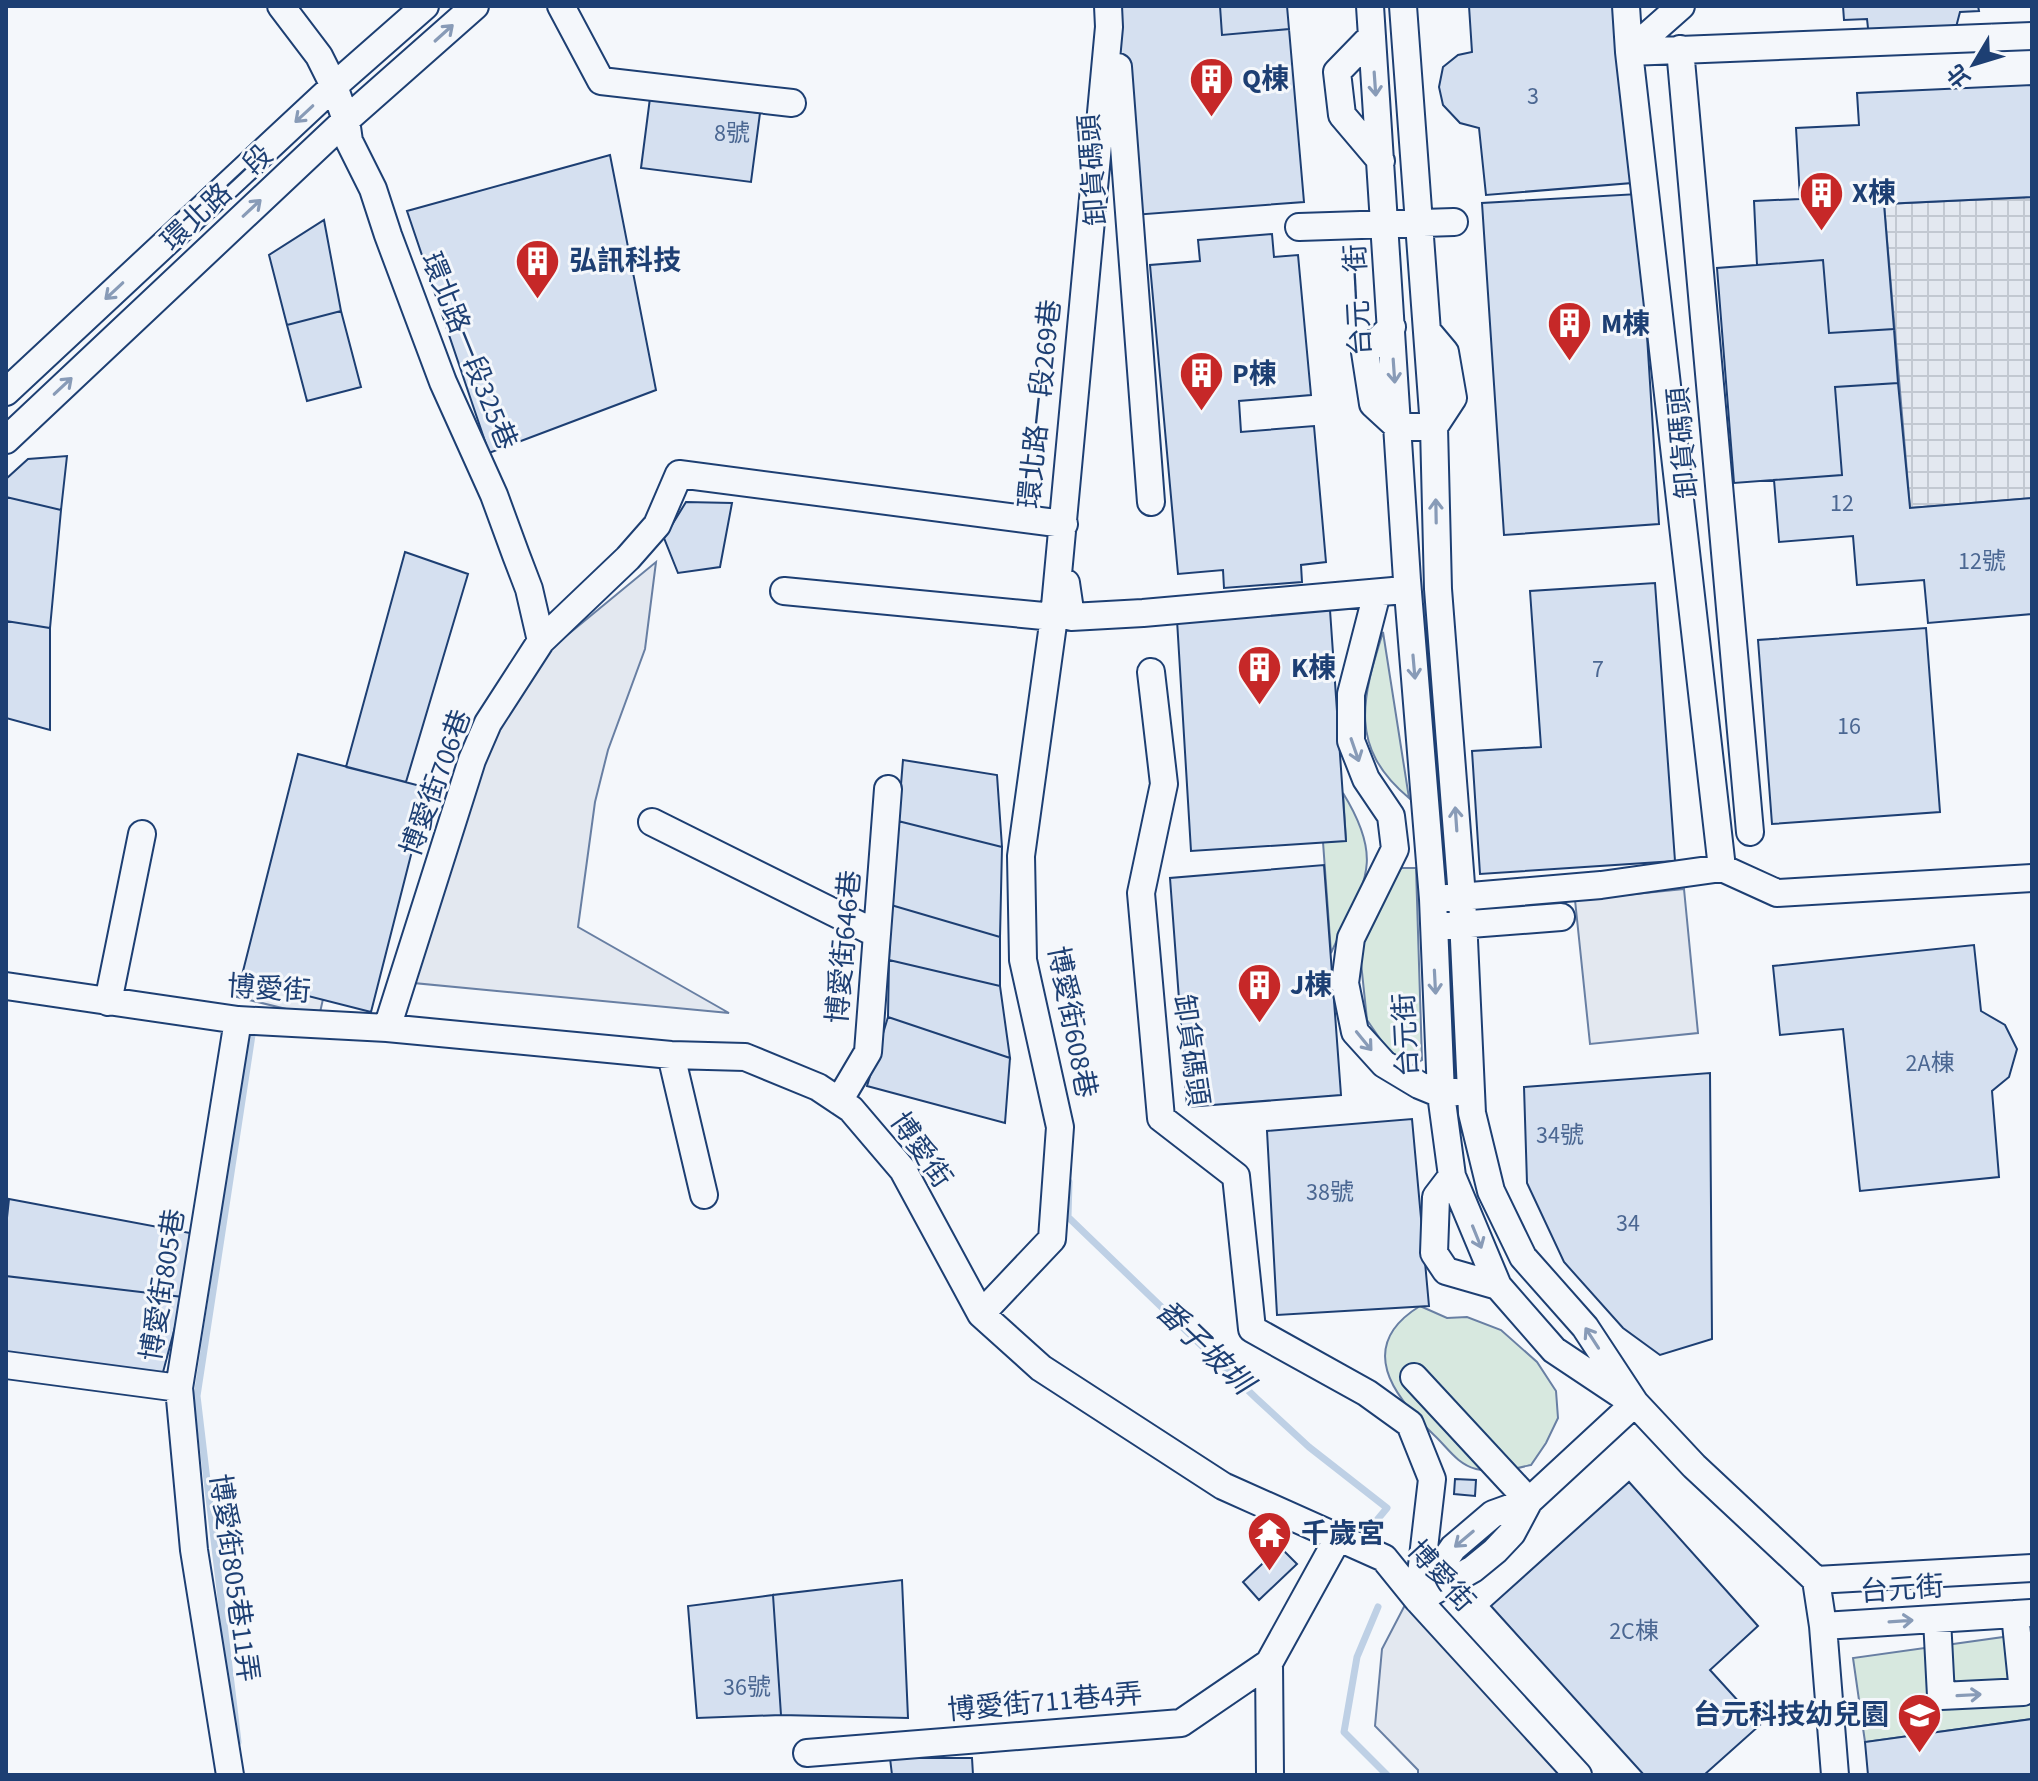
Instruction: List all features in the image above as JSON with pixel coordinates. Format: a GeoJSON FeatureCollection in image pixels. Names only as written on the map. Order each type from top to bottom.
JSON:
{"type":"FeatureCollection","features":[{"type":"Feature","properties":{"kind":"street","name":"環北路一段325巷"},"geometry":{"type":"LineString","coordinates":[[281,6],[319,56],[334,86],[346,120],[349,141],[373,189],[443,382],[494,495],[529,589],[541,641]]}},
{"type":"Feature","properties":{"kind":"street","name":"環北路一段"},"geometry":{"type":"LineString","coordinates":[[6,392],[334,86],[425,6]]}},
{"type":"Feature","properties":{"kind":"street","name":"環北路一段"},"geometry":{"type":"LineString","coordinates":[[6,440],[346,120],[475,6]]}},
{"type":"Feature","properties":{"kind":"street"},"geometry":{"type":"LineString","coordinates":[[561,6],[601,81],[792,103]]}},
{"type":"Feature","properties":{"kind":"street","name":"台元一街"},"geometry":{"type":"LineString","coordinates":[[1370,6],[1408,590]]}},
{"type":"Feature","properties":{"kind":"street"},"geometry":{"type":"LineString","coordinates":[[1061,552],[1071,617],[1438,589],[1434,427],[1453,398],[1445,352],[1425,328],[1403,6]]}},
{"type":"Feature","properties":{"kind":"street"},"geometry":{"type":"LineString","coordinates":[[1626,6],[1722,868]]}},
{"type":"Feature","properties":{"kind":"street"},"geometry":{"type":"LineString","coordinates":[[1629,52],[1681,6]]}},
{"type":"Feature","properties":{"kind":"street","name":"卸貨碼頭"},"geometry":{"type":"LineString","coordinates":[[1108,17],[1115,32],[1151,502]]}},
{"type":"Feature","properties":{"kind":"street","name":"環北路一段269巷"},"geometry":{"type":"LineString","coordinates":[[679,474],[1064,524],[1108,17]]}},
{"type":"Feature","properties":{"kind":"street"},"geometry":{"type":"LineString","coordinates":[[1372,36],[1337,72],[1342,115],[1381,161]]}},
{"type":"Feature","properties":{"kind":"street"},"geometry":{"type":"LineString","coordinates":[[1629,52],[2032,36]]}},
{"type":"Feature","properties":{"kind":"street","name":"卸貨碼頭"},"geometry":{"type":"LineString","coordinates":[[1680,49],[1750,832]]}},
{"type":"Feature","properties":{"kind":"street"},"geometry":{"type":"LineString","coordinates":[[1299,227],[1454,222]]}},
{"type":"Feature","properties":{"kind":"street"},"geometry":{"type":"LineString","coordinates":[[1398,427],[1434,427]]}},
{"type":"Feature","properties":{"kind":"street","name":"博愛街706巷"},"geometry":{"type":"LineString","coordinates":[[387,1028],[472,760],[488,723],[541,641],[628,558],[657,525],[679,474]]}},
{"type":"Feature","properties":{"kind":"street","name":"博愛街608巷"},"geometry":{"type":"LineString","coordinates":[[981,1314],[1052,1239],[1060,1127],[1023,960],[1021,856],[1064,524]]}},
{"type":"Feature","properties":{"kind":"street","name":"台元街"},"geometry":{"type":"LineString","coordinates":[[1438,589],[1462,897],[1472,1113],[1491,1191],[1523,1257],[1585,1327],[1635,1403],[1694,1466],[1816,1580],[1823,1626],[2024,1613]]}},
{"type":"Feature","properties":{"kind":"street","name":"台元街"},"geometry":{"type":"LineString","coordinates":[[1408,590],[1433,899],[1443,1126],[1452,1176],[1498,1286],[1554,1350],[1635,1403]]}},
{"type":"Feature","properties":{"kind":"street"},"geometry":{"type":"LineString","coordinates":[[784,591],[1054,617]]}},
{"type":"Feature","properties":{"kind":"street"},"geometry":{"type":"LineString","coordinates":[[1377,593],[1351,694],[1351,741],[1366,779],[1391,816],[1395,849],[1351,938],[1345,983],[1355,1032],[1384,1064],[1441,1094],[1471,1089]]}},
{"type":"Feature","properties":{"kind":"street","name":"卸貨碼頭"},"geometry":{"type":"LineString","coordinates":[[1151,672],[1164,784],[1141,893],[1161,1118],[1236,1176],[1252,1329],[1367,1393],[1410,1424],[1432,1479],[1418,1600]]}},
{"type":"Feature","properties":{"kind":"street","name":"博愛街646巷"},"geometry":{"type":"LineString","coordinates":[[839,1101],[868,1052],[888,789]]}},
{"type":"Feature","properties":{"kind":"street"},"geometry":{"type":"LineString","coordinates":[[652,822],[877,934]]}},
{"type":"Feature","properties":{"kind":"street"},"geometry":{"type":"LineString","coordinates":[[1394,834],[1428,833]]}},
{"type":"Feature","properties":{"kind":"street"},"geometry":{"type":"LineString","coordinates":[[108,1002],[142,834]]}},
{"type":"Feature","properties":{"kind":"street"},"geometry":{"type":"LineString","coordinates":[[1433,899],[1601,885],[1722,868],[1777,893],[2032,878]]}},
{"type":"Feature","properties":{"kind":"street"},"geometry":{"type":"LineString","coordinates":[[1432,926],[1561,917]]}},
{"type":"Feature","properties":{"kind":"street","name":"博愛街"},"geometry":{"type":"LineString","coordinates":[[6,986],[238,1020],[387,1028],[671,1055],[745,1057],[818,1087],[851,1109],[903,1170],[981,1314],[1041,1368],[1223,1486],[1384,1558],[1418,1600],[1578,1775]]}},
{"type":"Feature","properties":{"kind":"street","name":"博愛街805巷"},"geometry":{"type":"LineString","coordinates":[[6,1365],[179,1388],[238,1020]]}},
{"type":"Feature","properties":{"kind":"street"},"geometry":{"type":"LineString","coordinates":[[671,1055],[704,1195]]}},
{"type":"Feature","properties":{"kind":"street"},"geometry":{"type":"LineString","coordinates":[[1452,1176],[1436,1197],[1434,1253],[1446,1271],[1498,1286]]}},
{"type":"Feature","properties":{"kind":"street"},"geometry":{"type":"LineString","coordinates":[[1414,1377],[1529,1501]]}},
{"type":"Feature","properties":{"kind":"street","name":"博愛街805巷11弄"},"geometry":{"type":"LineString","coordinates":[[179,1388],[194,1550],[230,1775]]}},
{"type":"Feature","properties":{"kind":"street"},"geometry":{"type":"LineString","coordinates":[[1418,1600],[1453,1548],[1493,1514],[1529,1501],[1635,1403]]}},
{"type":"Feature","properties":{"kind":"street"},"geometry":{"type":"LineString","coordinates":[[1270,1775],[1269,1663],[1338,1538]]}},
{"type":"Feature","properties":{"kind":"street","name":"台元街"},"geometry":{"type":"LineString","coordinates":[[1816,1580],[2032,1568]]}},
{"type":"Feature","properties":{"kind":"street"},"geometry":{"type":"LineString","coordinates":[[1937,1619],[1941,1696],[2023,1692],[2024,1613]]}},
{"type":"Feature","properties":{"kind":"street"},"geometry":{"type":"LineString","coordinates":[[1823,1626],[1835,1775]]}},
{"type":"Feature","properties":{"kind":"street","name":"博愛街711巷4弄"},"geometry":{"type":"LineString","coordinates":[[807,1753],[1181,1723],[1269,1663]]}},
{"type":"Feature","properties":{"kind":"shaded area"},"geometry":{"type":"Polygon","coordinates":[[[2032,197],[2032,498],[1910,508],[1884,204],[2032,197]]]}},
{"type":"Feature","properties":{"kind":"shaded area"},"geometry":{"type":"Polygon","coordinates":[[[656,562],[645,649],[608,750],[595,802],[578,927],[729,1013],[414,983],[497,722],[554,646],[656,562]]]}},
{"type":"Feature","properties":{"kind":"shaded area"},"geometry":{"type":"Polygon","coordinates":[[[1383,632],[1409,798],[1376,760],[1368,741],[1366,701],[1383,632]]]}},
{"type":"Feature","properties":{"kind":"shaded area"},"geometry":{"type":"Polygon","coordinates":[[[1343,793],[1357,818],[1367,858],[1360,892],[1331,953],[1323,842],[1346,840],[1343,793]]]}},
{"type":"Feature","properties":{"kind":"shaded area"},"geometry":{"type":"Polygon","coordinates":[[[1401,868],[1416,868],[1422,1060],[1412,1066],[1387,1049],[1367,1020],[1360,953],[1372,922],[1401,868]]]}},
{"type":"Feature","properties":{"kind":"shaded area"},"geometry":{"type":"Polygon","coordinates":[[[1684,889],[1698,1033],[1590,1044],[1575,900],[1684,889]]]}},
{"type":"Feature","properties":{"kind":"shaded area"},"geometry":{"type":"Polygon","coordinates":[[[241,979],[323,999],[319,1017],[237,997],[241,979]]]}},
{"type":"Feature","properties":{"kind":"shaded area"},"geometry":{"type":"Polygon","coordinates":[[[1420,1306],[1447,1318],[1467,1317],[1501,1330],[1537,1362],[1556,1391],[1558,1418],[1531,1465],[1497,1471],[1469,1467],[1453,1455],[1405,1404],[1387,1371],[1385,1354],[1389,1338],[1400,1321],[1420,1306]]]}},
{"type":"Feature","properties":{"kind":"shaded area"},"geometry":{"type":"Polygon","coordinates":[[[1406,1603],[1562,1775],[1418,1775],[1418,1770],[1375,1726],[1382,1649],[1406,1603]]]}},
{"type":"Feature","properties":{"kind":"shaded area"},"geometry":{"type":"Polygon","coordinates":[[[2032,1633],[2032,1719],[1865,1742],[1853,1658],[2032,1633]]]}},
{"type":"Feature","properties":{"kind":"building","name":"Q棟"},"geometry":{"type":"Polygon","coordinates":[[[1116,6],[1220,6],[1222,35],[1289,29],[1304,202],[1133,215],[1116,6]]]}},
{"type":"Feature","properties":{"kind":"building"},"geometry":{"type":"Polygon","coordinates":[[[1220,6],[1287,6],[1289,29],[1222,35],[1220,6]]]}},
{"type":"Feature","properties":{"kind":"building"},"geometry":{"type":"Polygon","coordinates":[[[1469,6],[1616,6],[1632,183],[1486,195],[1479,128],[1460,123],[1443,105],[1439,87],[1443,67],[1458,55],[1472,52],[1469,6]]]}},
{"type":"Feature","properties":{"kind":"building"},"geometry":{"type":"Polygon","coordinates":[[[1843,6],[1978,6],[1979,11],[1960,12],[1955,31],[1869,37],[1867,19],[1844,20],[1843,6]]]}},
{"type":"Feature","properties":{"kind":"building","name":"X棟"},"geometry":{"type":"Polygon","coordinates":[[[2032,85],[2032,197],[1884,204],[1894,329],[1829,333],[1823,260],[1757,265],[1754,201],[1800,199],[1796,128],[1859,125],[1857,93],[2032,85]]]}},
{"type":"Feature","properties":{"kind":"building"},"geometry":{"type":"Polygon","coordinates":[[[650,98],[760,113],[751,182],[641,168],[650,98]]]}},
{"type":"Feature","properties":{"kind":"building","name":"弘訊科技"},"geometry":{"type":"Polygon","coordinates":[[[610,155],[656,390],[489,453],[407,211],[610,155]]]}},
{"type":"Feature","properties":{"kind":"building","name":"M棟"},"geometry":{"type":"Polygon","coordinates":[[[1638,194],[1659,524],[1504,535],[1482,203],[1638,194]]]}},
{"type":"Feature","properties":{"kind":"building"},"geometry":{"type":"Polygon","coordinates":[[[324,220],[341,311],[287,325],[269,255],[324,220]]]}},
{"type":"Feature","properties":{"kind":"building","name":"P棟"},"geometry":{"type":"Polygon","coordinates":[[[1272,234],[1274,257],[1298,255],[1311,395],[1239,401],[1241,432],[1314,426],[1326,562],[1301,565],[1302,582],[1224,588],[1223,570],[1178,574],[1150,265],[1200,261],[1198,240],[1272,234]]]}},
{"type":"Feature","properties":{"kind":"building"},"geometry":{"type":"Polygon","coordinates":[[[1823,260],[1829,333],[1894,329],[1898,383],[1835,387],[1842,475],[1734,483],[1717,268],[1823,260]]]}},
{"type":"Feature","properties":{"kind":"building"},"geometry":{"type":"Polygon","coordinates":[[[341,311],[361,387],[307,401],[287,325],[341,311]]]}},
{"type":"Feature","properties":{"kind":"building"},"geometry":{"type":"Polygon","coordinates":[[[1898,383],[1910,508],[2032,498],[2032,614],[1928,623],[1924,580],[1857,585],[1853,536],[1779,542],[1774,480],[1842,475],[1835,387],[1898,383]]]}},
{"type":"Feature","properties":{"kind":"building"},"geometry":{"type":"Polygon","coordinates":[[[67,456],[61,510],[6,497],[6,479],[28,459],[67,456]]]}},
{"type":"Feature","properties":{"kind":"building"},"geometry":{"type":"Polygon","coordinates":[[[6,497],[61,510],[50,628],[6,621],[6,497]]]}},
{"type":"Feature","properties":{"kind":"building"},"geometry":{"type":"Polygon","coordinates":[[[686,502],[732,503],[720,567],[678,573],[664,538],[686,502]]]}},
{"type":"Feature","properties":{"kind":"building"},"geometry":{"type":"Polygon","coordinates":[[[405,552],[468,574],[406,782],[346,767],[405,552]]]}},
{"type":"Feature","properties":{"kind":"building"},"geometry":{"type":"Polygon","coordinates":[[[1655,583],[1675,861],[1480,874],[1472,751],[1541,747],[1530,591],[1655,583]]]}},
{"type":"Feature","properties":{"kind":"building","name":"K棟"},"geometry":{"type":"Polygon","coordinates":[[[1330,610],[1346,841],[1191,851],[1177,620],[1330,610]]]}},
{"type":"Feature","properties":{"kind":"building"},"geometry":{"type":"Polygon","coordinates":[[[6,621],[50,628],[50,730],[6,718],[6,621]]]}},
{"type":"Feature","properties":{"kind":"building"},"geometry":{"type":"Polygon","coordinates":[[[1926,628],[1940,812],[1772,824],[1758,640],[1926,628]]]}},
{"type":"Feature","properties":{"kind":"building"},"geometry":{"type":"Polygon","coordinates":[[[298,754],[428,788],[371,1012],[241,979],[298,754]]]}},
{"type":"Feature","properties":{"kind":"building"},"geometry":{"type":"Polygon","coordinates":[[[903,760],[997,775],[1002,847],[898,821],[903,760]]]}},
{"type":"Feature","properties":{"kind":"building"},"geometry":{"type":"Polygon","coordinates":[[[898,821],[1002,847],[1000,937],[891,905],[898,821]]]}},
{"type":"Feature","properties":{"kind":"building","name":"J棟"},"geometry":{"type":"Polygon","coordinates":[[[1324,865],[1341,1095],[1187,1107],[1170,878],[1324,865]]]}},
{"type":"Feature","properties":{"kind":"building"},"geometry":{"type":"Polygon","coordinates":[[[891,905],[1000,937],[1000,986],[889,960],[891,905]]]}},
{"type":"Feature","properties":{"kind":"building"},"geometry":{"type":"Polygon","coordinates":[[[1974,945],[1981,1011],[2005,1025],[2017,1049],[2009,1077],[1992,1091],[1999,1177],[1860,1191],[1843,1029],[1780,1035],[1773,966],[1974,945]]]}},
{"type":"Feature","properties":{"kind":"building"},"geometry":{"type":"Polygon","coordinates":[[[889,960],[1000,986],[1010,1058],[888,1017],[889,960]]]}},
{"type":"Feature","properties":{"kind":"building"},"geometry":{"type":"Polygon","coordinates":[[[888,1017],[1010,1058],[1005,1123],[867,1086],[888,1017]]]}},
{"type":"Feature","properties":{"kind":"building"},"geometry":{"type":"Polygon","coordinates":[[[1710,1073],[1712,1339],[1660,1355],[1623,1328],[1564,1262],[1527,1183],[1524,1087],[1710,1073]]]}},
{"type":"Feature","properties":{"kind":"building"},"geometry":{"type":"Polygon","coordinates":[[[1412,1119],[1429,1306],[1277,1315],[1267,1131],[1412,1119]]]}},
{"type":"Feature","properties":{"kind":"building"},"geometry":{"type":"Polygon","coordinates":[[[9,1199],[190,1233],[183,1297],[6,1276],[9,1199]]]}},
{"type":"Feature","properties":{"kind":"building"},"geometry":{"type":"Polygon","coordinates":[[[6,1276],[183,1297],[162,1376],[6,1355],[6,1276]]]}},
{"type":"Feature","properties":{"kind":"building"},"geometry":{"type":"Polygon","coordinates":[[[1455,1479],[1476,1480],[1475,1496],[1454,1494],[1455,1479]]]}},
{"type":"Feature","properties":{"kind":"building"},"geometry":{"type":"Polygon","coordinates":[[[1629,1482],[1758,1626],[1710,1670],[1760,1725],[1704,1775],[1644,1775],[1491,1606],[1629,1482]]]}},
{"type":"Feature","properties":{"kind":"building","name":"千歲宮"},"geometry":{"type":"Polygon","coordinates":[[[1280,1547],[1297,1564],[1259,1600],[1243,1582],[1280,1547]]]}},
{"type":"Feature","properties":{"kind":"building"},"geometry":{"type":"Polygon","coordinates":[[[902,1580],[908,1718],[781,1715],[773,1595],[902,1580]]]}},
{"type":"Feature","properties":{"kind":"building"},"geometry":{"type":"Polygon","coordinates":[[[773,1595],[781,1715],[697,1718],[688,1606],[773,1595]]]}},
{"type":"Feature","properties":{"kind":"building"},"geometry":{"type":"Polygon","coordinates":[[[2032,1719],[2032,1775],[1868,1775],[1865,1742],[2032,1719]]]}},
{"type":"Feature","properties":{"kind":"building"},"geometry":{"type":"Polygon","coordinates":[[[890,1758],[972,1758],[973,1775],[892,1775],[890,1758]]]}},
{"type":"Feature","properties":{"kind":"waterway"},"geometry":{"type":"LineString","coordinates":[[238,1742],[197,1396],[252,1035]]}},
{"type":"Feature","properties":{"kind":"waterway","name":"番子坡圳"},"geometry":{"type":"LineString","coordinates":[[1069,1182],[1068,1217],[1309,1447],[1387,1508],[1363,1537]]}},
{"type":"Feature","properties":{"kind":"waterway","name":"番子坡圳"},"geometry":{"type":"LineString","coordinates":[[1378,1607],[1357,1657],[1344,1732],[1387,1775]]}},
{"type":"Feature","properties":{"kind":"place","name":"Q棟"},"geometry":{"type":"Point","coordinates":[1211,118]}},
{"type":"Feature","properties":{"kind":"place","name":"X棟"},"geometry":{"type":"Point","coordinates":[1821,232]}},
{"type":"Feature","properties":{"kind":"place","name":"弘訊科技"},"geometry":{"type":"Point","coordinates":[538,300]}},
{"type":"Feature","properties":{"kind":"place","name":"M棟"},"geometry":{"type":"Point","coordinates":[1570,363]}},
{"type":"Feature","properties":{"kind":"place","name":"P棟"},"geometry":{"type":"Point","coordinates":[1201,413]}},
{"type":"Feature","properties":{"kind":"place","name":"K棟"},"geometry":{"type":"Point","coordinates":[1260,707]}},
{"type":"Feature","properties":{"kind":"place","name":"J棟"},"geometry":{"type":"Point","coordinates":[1259,1024]}},
{"type":"Feature","properties":{"kind":"place","name":"千歲宮"},"geometry":{"type":"Point","coordinates":[1270,1573]}},
{"type":"Feature","properties":{"kind":"place","name":"台元科技幼兒園"},"geometry":{"type":"Point","coordinates":[1920,1754]}}]}
